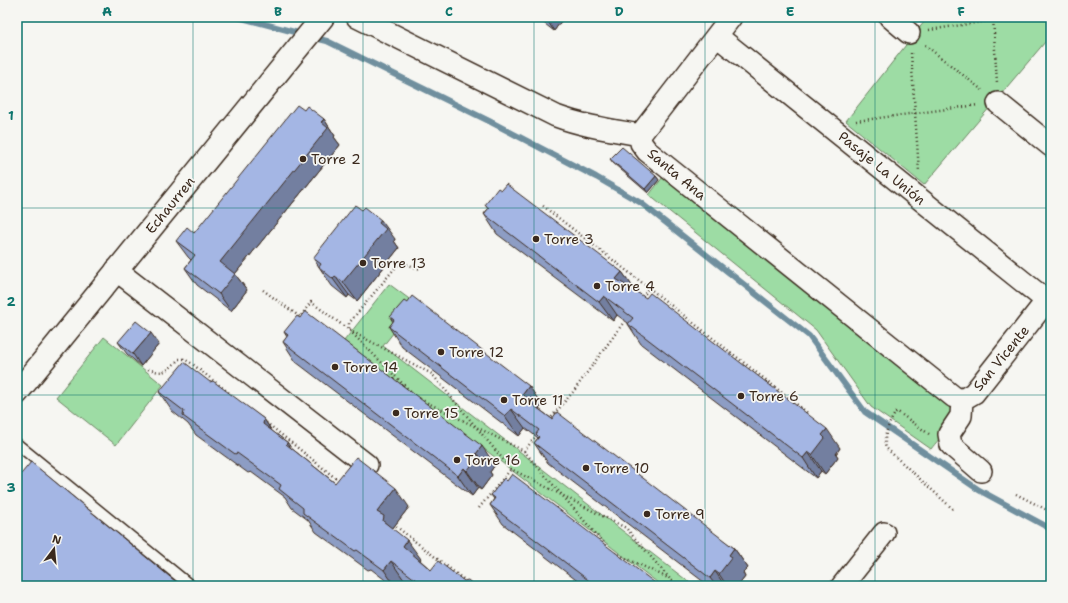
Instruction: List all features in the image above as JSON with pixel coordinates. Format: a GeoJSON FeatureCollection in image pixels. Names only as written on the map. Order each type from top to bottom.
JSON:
{"type":"FeatureCollection","features":[{"type":"Feature","properties":{"kind":"street","name":"Santa Ana"},"geometry":{"type":"LineString","coordinates":[[357,17],[556,116],[589,125],[640,135],[641,143],[647,151],[954,397],[962,400]]}},
{"type":"Feature","properties":{"kind":"street"},"geometry":{"type":"LineString","coordinates":[[640,135],[731,17]]}},
{"type":"Feature","properties":{"kind":"street"},"geometry":{"type":"LineString","coordinates":[[890,17],[909,33]]}},
{"type":"Feature","properties":{"kind":"street","name":"Echaurren"},"geometry":{"type":"LineString","coordinates":[[17,393],[319,22]]}},
{"type":"Feature","properties":{"kind":"street","name":"Pasaje La Unión"},"geometry":{"type":"LineString","coordinates":[[717,36],[922,200],[1049,298]]}},
{"type":"Feature","properties":{"kind":"street"},"geometry":{"type":"LineString","coordinates":[[998,103],[1051,146]]}},
{"type":"Feature","properties":{"kind":"street"},"geometry":{"type":"LineString","coordinates":[[116,270],[367,465]]}},
{"type":"Feature","properties":{"kind":"street","name":"San Vicente"},"geometry":{"type":"LineString","coordinates":[[962,400],[974,393],[1049,298]]}},
{"type":"Feature","properties":{"kind":"street"},"geometry":{"type":"LineString","coordinates":[[962,400],[961,416],[948,434],[949,439],[951,445],[981,471]]}},
{"type":"Feature","properties":{"kind":"street"},"geometry":{"type":"LineString","coordinates":[[842,586],[884,533]]}},
{"type":"Feature","properties":{"kind":"lane"},"geometry":{"type":"LineString","coordinates":[[17,444],[33,462],[191,586]]}},
{"type":"Feature","properties":{"kind":"path"},"geometry":{"type":"LineString","coordinates":[[993,17],[998,103]]}},
{"type":"Feature","properties":{"kind":"path"},"geometry":{"type":"LineString","coordinates":[[909,33],[1014,17]]}},
{"type":"Feature","properties":{"kind":"path"},"geometry":{"type":"LineString","coordinates":[[909,33],[998,103]]}},
{"type":"Feature","properties":{"kind":"path"},"geometry":{"type":"LineString","coordinates":[[909,33],[922,200]]}},
{"type":"Feature","properties":{"kind":"path"},"geometry":{"type":"LineString","coordinates":[[828,125],[998,103]]}},
{"type":"Feature","properties":{"kind":"path"},"geometry":{"type":"LineString","coordinates":[[543,206],[809,414]]}},
{"type":"Feature","properties":{"kind":"path"},"geometry":{"type":"LineString","coordinates":[[348,330],[349,323],[400,262],[420,269]]}},
{"type":"Feature","properties":{"kind":"path"},"geometry":{"type":"LineString","coordinates":[[640,301],[649,288]]}},
{"type":"Feature","properties":{"kind":"path"},"geometry":{"type":"LineString","coordinates":[[263,290],[300,317],[311,302],[348,330],[410,392]]}},
{"type":"Feature","properties":{"kind":"path"},"geometry":{"type":"LineString","coordinates":[[548,422],[627,319]]}},
{"type":"Feature","properties":{"kind":"path"},"geometry":{"type":"LineString","coordinates":[[348,330],[432,374],[511,469],[626,528],[670,579],[679,586]]}},
{"type":"Feature","properties":{"kind":"path"},"geometry":{"type":"LineString","coordinates":[[148,369],[163,372],[168,370],[179,358],[184,359],[233,396]]}},
{"type":"Feature","properties":{"kind":"path"},"geometry":{"type":"LineString","coordinates":[[416,397],[524,451],[610,550],[670,579]]}},
{"type":"Feature","properties":{"kind":"path"},"geometry":{"type":"LineString","coordinates":[[949,439],[939,441],[896,412],[892,418],[884,443],[886,448],[955,511]]}},
{"type":"Feature","properties":{"kind":"path"},"geometry":{"type":"LineString","coordinates":[[258,416],[341,483]]}},
{"type":"Feature","properties":{"kind":"path"},"geometry":{"type":"LineString","coordinates":[[524,451],[539,433]]}},
{"type":"Feature","properties":{"kind":"path"},"geometry":{"type":"LineString","coordinates":[[479,508],[511,469]]}},
{"type":"Feature","properties":{"kind":"path"},"geometry":{"type":"LineString","coordinates":[[1016,494],[1051,512]]}},
{"type":"Feature","properties":{"kind":"path"},"geometry":{"type":"LineString","coordinates":[[388,521],[472,586]]}},
{"type":"Feature","properties":{"kind":"green space"},"geometry":{"type":"Polygon","coordinates":[[[928,17],[1051,17],[1051,35],[924,185],[846,121],[928,17]]]}},
{"type":"Feature","properties":{"kind":"green space"},"geometry":{"type":"Polygon","coordinates":[[[663,177],[951,406],[952,418],[950,423],[931,449],[871,407],[816,330],[649,195],[663,177]]]}},
{"type":"Feature","properties":{"kind":"green space"},"geometry":{"type":"Polygon","coordinates":[[[389,284],[416,304],[383,346],[694,586],[662,586],[344,341],[389,284]]]}},
{"type":"Feature","properties":{"kind":"green space"},"geometry":{"type":"Polygon","coordinates":[[[104,337],[163,385],[116,445],[56,397],[104,337]]]}},
{"type":"Feature","properties":{"kind":"building"},"geometry":{"type":"Polygon","coordinates":[[[297,105],[304,110],[307,106],[324,119],[321,122],[328,128],[220,262],[235,274],[219,294],[185,268],[195,255],[176,241],[187,227],[194,233],[297,105]]]}},
{"type":"Feature","properties":{"kind":"building"},"geometry":{"type":"Polygon","coordinates":[[[622,147],[656,176],[645,189],[610,159],[622,147]]]}},
{"type":"Feature","properties":{"kind":"building"},"geometry":{"type":"Polygon","coordinates":[[[506,184],[622,272],[616,279],[646,298],[650,293],[827,429],[822,435],[825,438],[812,455],[808,452],[803,458],[628,324],[633,318],[604,296],[599,302],[484,214],[489,208],[485,205],[498,188],[501,190],[506,184]]]}},
{"type":"Feature","properties":{"kind":"building"},"geometry":{"type":"Polygon","coordinates":[[[355,205],[362,210],[365,207],[381,220],[379,223],[386,229],[343,282],[335,276],[333,279],[319,267],[321,264],[313,258],[355,205]]]}},
{"type":"Feature","properties":{"kind":"building"},"geometry":{"type":"Polygon","coordinates":[[[412,296],[529,386],[523,394],[525,396],[524,398],[552,419],[557,412],[734,548],[729,555],[732,557],[719,574],[715,571],[710,578],[534,443],[539,437],[536,434],[539,430],[511,409],[505,416],[389,327],[394,320],[390,317],[404,301],[407,303],[412,296]]]}},
{"type":"Feature","properties":{"kind":"building"},"geometry":{"type":"Polygon","coordinates":[[[305,311],[482,446],[476,454],[479,456],[467,471],[464,468],[458,476],[283,342],[288,335],[284,332],[297,316],[300,318],[305,311]]]}},
{"type":"Feature","properties":{"kind":"building"},"geometry":{"type":"Polygon","coordinates":[[[136,321],[151,333],[133,354],[118,342],[136,321]]]}},
{"type":"Feature","properties":{"kind":"building"},"geometry":{"type":"Polygon","coordinates":[[[184,362],[210,382],[213,381],[264,419],[263,424],[335,483],[356,457],[396,488],[377,512],[384,516],[383,521],[407,540],[403,546],[431,570],[438,561],[464,581],[468,580],[475,586],[417,586],[420,583],[391,561],[384,570],[303,513],[303,508],[279,489],[281,485],[183,416],[184,411],[159,392],[184,362]]]}},
{"type":"Feature","properties":{"kind":"building"},"geometry":{"type":"Polygon","coordinates":[[[31,462],[181,586],[17,586],[17,479],[31,462]]]}},
{"type":"Feature","properties":{"kind":"building"},"geometry":{"type":"Polygon","coordinates":[[[512,474],[659,586],[596,586],[490,505],[495,498],[491,495],[504,478],[507,481],[512,474]]]}},
{"type":"Feature","properties":{"kind":"waterway"},"geometry":{"type":"LineString","coordinates":[[238,17],[302,34]]}},
{"type":"Feature","properties":{"kind":"waterway"},"geometry":{"type":"LineString","coordinates":[[311,37],[327,41],[489,121],[596,177],[641,203],[809,336],[865,412],[979,490],[1051,529]]}},
{"type":"Feature","properties":{"kind":"place","name":"Torre 2"},"geometry":{"type":"Point","coordinates":[303,159]}},
{"type":"Feature","properties":{"kind":"place","name":"Torre 3"},"geometry":{"type":"Point","coordinates":[536,239]}},
{"type":"Feature","properties":{"kind":"place","name":"Torre 13"},"geometry":{"type":"Point","coordinates":[363,263]}},
{"type":"Feature","properties":{"kind":"place","name":"Torre 4"},"geometry":{"type":"Point","coordinates":[597,286]}},
{"type":"Feature","properties":{"kind":"place","name":"Torre 12"},"geometry":{"type":"Point","coordinates":[441,352]}},
{"type":"Feature","properties":{"kind":"place","name":"Torre 14"},"geometry":{"type":"Point","coordinates":[335,367]}},
{"type":"Feature","properties":{"kind":"place","name":"Torre 6"},"geometry":{"type":"Point","coordinates":[741,396]}},
{"type":"Feature","properties":{"kind":"place","name":"Torre 11"},"geometry":{"type":"Point","coordinates":[504,400]}},
{"type":"Feature","properties":{"kind":"place","name":"Torre 15"},"geometry":{"type":"Point","coordinates":[396,413]}},
{"type":"Feature","properties":{"kind":"place","name":"Torre 16"},"geometry":{"type":"Point","coordinates":[457,460]}},
{"type":"Feature","properties":{"kind":"place","name":"Torre 10"},"geometry":{"type":"Point","coordinates":[586,468]}},
{"type":"Feature","properties":{"kind":"place","name":"Torre 9"},"geometry":{"type":"Point","coordinates":[647,514]}}]}
